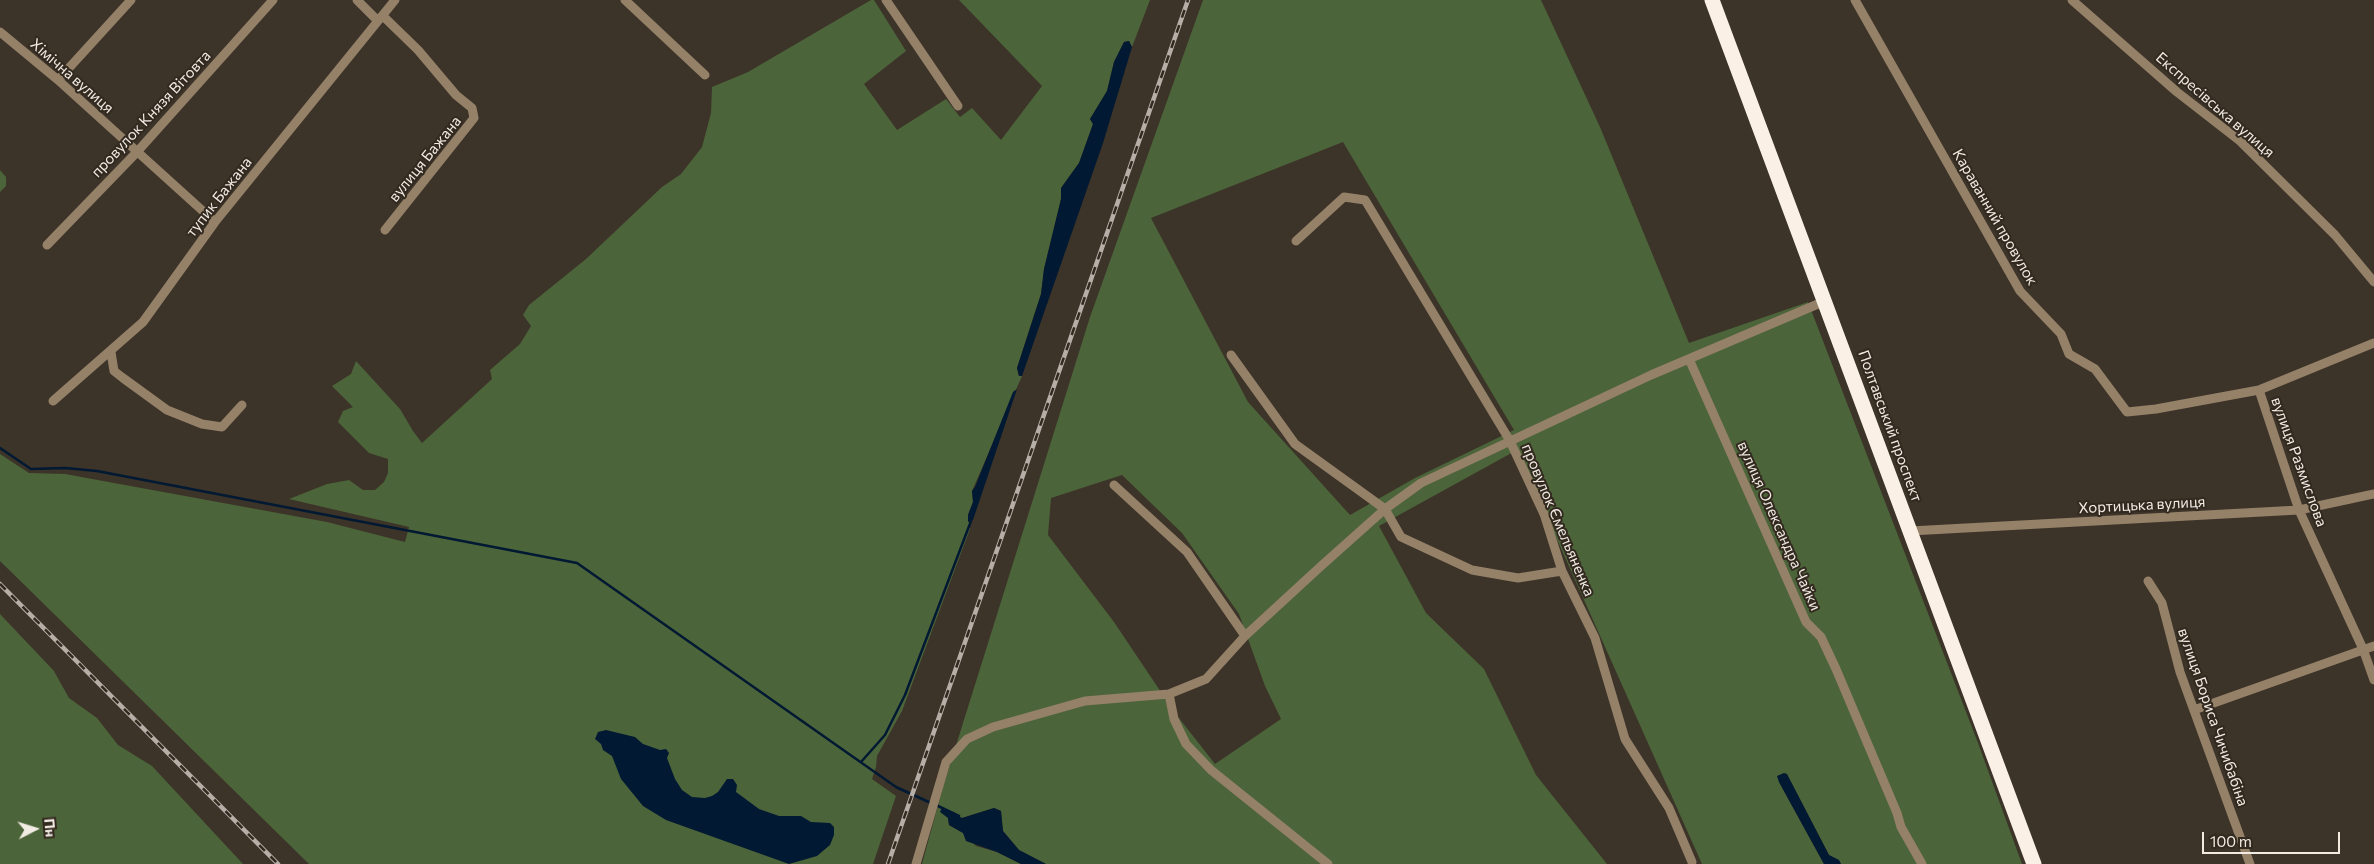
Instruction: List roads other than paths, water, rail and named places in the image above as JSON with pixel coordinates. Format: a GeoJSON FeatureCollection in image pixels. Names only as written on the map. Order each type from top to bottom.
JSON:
{"type":"FeatureCollection","features":[{"type":"Feature","properties":{"kind":"highway","name":"Полтавський проспект"},"geometry":{"type":"LineString","coordinates":[[1712,0],[2034,864]]}},
{"type":"Feature","properties":{"kind":"street"},"geometry":{"type":"LineString","coordinates":[[58,80],[131,0]]}},
{"type":"Feature","properties":{"kind":"street","name":"провулок Князя Вітовта"},"geometry":{"type":"LineString","coordinates":[[47,245],[137,152],[273,0]]}},
{"type":"Feature","properties":{"kind":"street","name":"вулиця Бажана"},"geometry":{"type":"LineString","coordinates":[[357,0],[418,50],[456,95],[472,108],[474,118],[385,230]]}},
{"type":"Feature","properties":{"kind":"street","name":"тупик Бажана"},"geometry":{"type":"LineString","coordinates":[[53,401],[143,322],[215,222],[395,0]]}},
{"type":"Feature","properties":{"kind":"street"},"geometry":{"type":"LineString","coordinates":[[625,0],[705,75]]}},
{"type":"Feature","properties":{"kind":"street"},"geometry":{"type":"LineString","coordinates":[[886,0],[958,106]]}},
{"type":"Feature","properties":{"kind":"street","name":"Караванний провулок"},"geometry":{"type":"LineString","coordinates":[[1855,0],[2020,291],[2061,334],[2069,354],[2096,369],[2127,412],[2156,409],[2259,390],[2374,343]]}},
{"type":"Feature","properties":{"kind":"street","name":"Експресівська вулиця"},"geometry":{"type":"LineString","coordinates":[[2072,0],[2177,92],[2240,141],[2335,235],[2374,282]]}},
{"type":"Feature","properties":{"kind":"street","name":"Хімічна вулиця"},"geometry":{"type":"LineString","coordinates":[[0,32],[58,80],[215,222]]}},
{"type":"Feature","properties":{"kind":"street","name":"провулок Ємельяненка"},"geometry":{"type":"LineString","coordinates":[[1296,241],[1344,197],[1365,200],[1510,441],[1544,514],[1562,570],[1595,638],[1625,739],[1669,808],[1692,862]]}},
{"type":"Feature","properties":{"kind":"street"},"geometry":{"type":"LineString","coordinates":[[916,864],[946,762],[966,740],[993,727],[1085,701],[1169,694],[1206,680],[1245,636],[1385,509],[1421,483],[1689,359],[1825,301]]}},
{"type":"Feature","properties":{"kind":"street"},"geometry":{"type":"LineString","coordinates":[[111,352],[114,370],[167,410],[202,424],[222,427],[242,405]]}},
{"type":"Feature","properties":{"kind":"street"},"geometry":{"type":"LineString","coordinates":[[1232,355],[1295,444],[1385,509],[1401,537],[1472,570],[1518,578],[1562,570]]}},
{"type":"Feature","properties":{"kind":"street","name":"вулиця Олександра Чайки"},"geometry":{"type":"LineString","coordinates":[[1689,359],[1806,622],[1820,637],[1836,669],[1897,813],[1901,828],[1922,864]]}},
{"type":"Feature","properties":{"kind":"street","name":"вулиця Размислова"},"geometry":{"type":"LineString","coordinates":[[2259,390],[2299,510],[2363,650],[2374,680]]}},
{"type":"Feature","properties":{"kind":"street"},"geometry":{"type":"LineString","coordinates":[[1114,485],[1187,552],[1245,636]]}},
{"type":"Feature","properties":{"kind":"street","name":"Хортицька вулиця"},"geometry":{"type":"LineString","coordinates":[[1910,531],[2299,510],[2374,494]]}},
{"type":"Feature","properties":{"kind":"street","name":"вулиця Бориса Чичибабіна"},"geometry":{"type":"LineString","coordinates":[[2148,581],[2162,603],[2180,672],[2250,864]]}},
{"type":"Feature","properties":{"kind":"street"},"geometry":{"type":"LineString","coordinates":[[2194,710],[2374,646]]}},
{"type":"Feature","properties":{"kind":"street"},"geometry":{"type":"LineString","coordinates":[[1169,694],[1174,719],[1186,744],[1211,770],[1328,864]]}},
{"type":"Feature","properties":{"kind":"water"},"geometry":{"type":"Polygon","coordinates":[[[1129,41],[1132,47],[1103,143],[1022,376],[1019,376],[1017,368],[1041,294],[1044,269],[1061,199],[1061,188],[1079,163],[1093,124],[1090,119],[1107,91],[1114,62],[1124,42],[1129,41]]]}},
{"type":"Feature","properties":{"kind":"water"},"geometry":{"type":"Polygon","coordinates":[[[1017,389],[973,520],[968,522],[968,515],[973,502],[972,491],[1013,392],[1017,389]]]}},
{"type":"Feature","properties":{"kind":"water"},"geometry":{"type":"Polygon","coordinates":[[[606,730],[635,737],[643,744],[660,750],[666,749],[669,753],[667,758],[675,779],[682,790],[692,797],[705,798],[712,796],[718,792],[727,779],[733,779],[737,785],[736,792],[759,809],[779,816],[801,816],[811,822],[830,823],[834,827],[834,835],[830,845],[817,856],[789,864],[666,820],[643,806],[621,779],[612,756],[603,750],[601,744],[595,739],[598,732],[606,730]]]}},
{"type":"Feature","properties":{"kind":"water"},"geometry":{"type":"Polygon","coordinates":[[[1784,773],[1787,774],[1829,855],[1839,860],[1841,864],[1824,864],[1779,782],[1777,776],[1784,773]]]}},
{"type":"Feature","properties":{"kind":"water"},"geometry":{"type":"Polygon","coordinates":[[[942,808],[962,818],[994,808],[1001,811],[1003,831],[1019,850],[1046,864],[1021,864],[997,852],[966,841],[963,833],[949,825],[948,818],[940,812],[942,808]]]}},
{"type":"Feature","properties":{"kind":"waterway"},"geometry":{"type":"LineString","coordinates":[[0,448],[31,469],[65,468],[97,471],[577,563],[896,787],[931,803]]}},
{"type":"Feature","properties":{"kind":"waterway"},"geometry":{"type":"LineString","coordinates":[[861,762],[885,735],[905,695],[971,521]]}},
{"type":"Feature","properties":{"kind":"waterway"},"geometry":{"type":"LineString","coordinates":[[936,805],[959,816]]}},
{"type":"Feature","properties":{"kind":"railway"},"geometry":{"type":"LineString","coordinates":[[888,864],[1188,0]]}},
{"type":"Feature","properties":{"kind":"railway"},"geometry":{"type":"LineString","coordinates":[[0,584],[278,864]]}}]}
